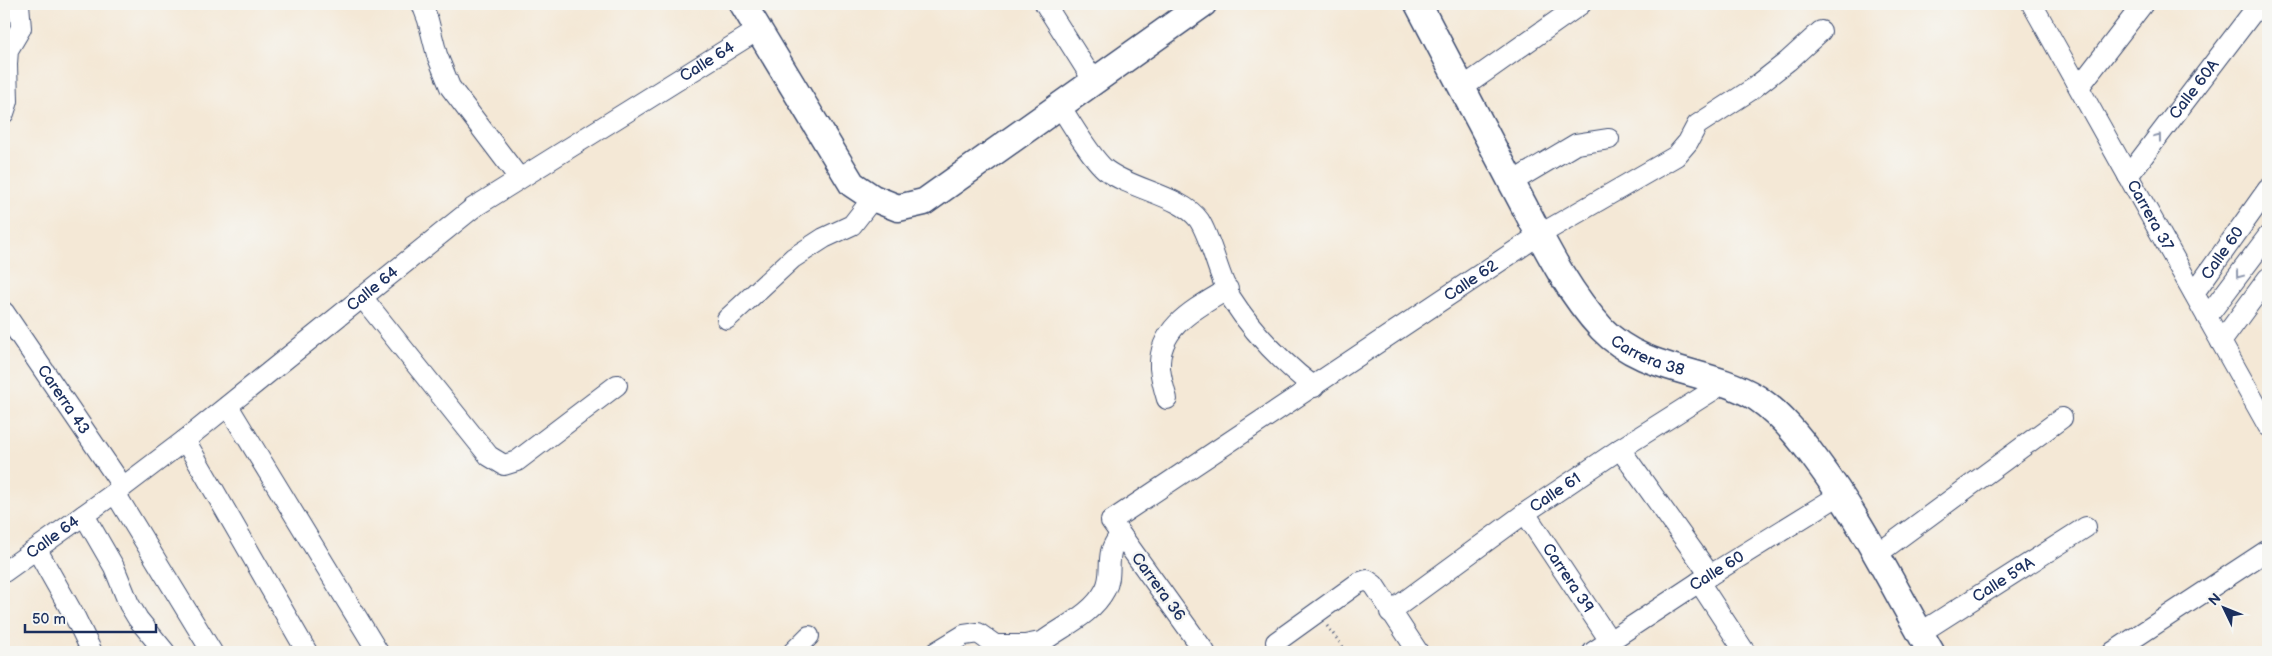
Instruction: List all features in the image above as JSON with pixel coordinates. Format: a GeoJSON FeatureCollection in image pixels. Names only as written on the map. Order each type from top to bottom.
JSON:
{"type":"FeatureCollection","features":[{"type":"Feature","properties":{"kind":"main road"},"geometry":{"type":"LineString","coordinates":[[743,4],[852,184],[873,198],[898,208],[924,202],[1059,104],[1087,70],[1203,4]]}},
{"type":"Feature","properties":{"kind":"main road","name":"Carrera 38"},"geometry":{"type":"LineString","coordinates":[[1418,4],[1539,235],[1579,302],[1604,330],[1633,354],[1726,382],[1758,399],[1782,419],[1803,442],[1841,494],[1876,556],[1930,635]]}},
{"type":"Feature","properties":{"kind":"street"},"geometry":{"type":"LineString","coordinates":[[4,113],[8,101],[6,64],[8,50],[20,28],[18,4]]}},
{"type":"Feature","properties":{"kind":"street"},"geometry":{"type":"LineString","coordinates":[[422,4],[437,55],[450,87],[519,178]]}},
{"type":"Feature","properties":{"kind":"street"},"geometry":{"type":"LineString","coordinates":[[1045,4],[1087,70]]}},
{"type":"Feature","properties":{"kind":"street"},"geometry":{"type":"LineString","coordinates":[[1462,88],[1581,4]]}},
{"type":"Feature","properties":{"kind":"street","name":"Carrera 37"},"geometry":{"type":"LineString","coordinates":[[2032,4],[2268,426]]}},
{"type":"Feature","properties":{"kind":"street"},"geometry":{"type":"LineString","coordinates":[[2079,87],[2143,4]]}},
{"type":"Feature","properties":{"kind":"street","name":"Calle 60A"},"geometry":{"type":"LineString","coordinates":[[2128,176],[2259,4]]}},
{"type":"Feature","properties":{"kind":"street","name":"Calle 64"},"geometry":{"type":"LineString","coordinates":[[4,572],[119,490],[185,440],[473,208],[758,30]]}},
{"type":"Feature","properties":{"kind":"street","name":"Calle 62"},"geometry":{"type":"LineString","coordinates":[[1115,528],[1314,387],[1539,235],[1676,156],[1688,142],[1697,125],[1752,90],[1821,31]]}},
{"type":"Feature","properties":{"kind":"street"},"geometry":{"type":"LineString","coordinates":[[1059,104],[1104,169],[1125,183],[1160,196],[1187,209],[1198,220],[1228,289],[1256,331],[1294,372],[1314,387]]}},
{"type":"Feature","properties":{"kind":"street"},"geometry":{"type":"LineString","coordinates":[[1512,182],[1576,144],[1609,139]]}},
{"type":"Feature","properties":{"kind":"street","name":"Calle 60"},"geometry":{"type":"LineString","coordinates":[[2194,293],[2268,189]]}},
{"type":"Feature","properties":{"kind":"street"},"geometry":{"type":"LineString","coordinates":[[727,318],[793,258],[824,238],[852,225],[873,198]]}},
{"type":"Feature","properties":{"kind":"street"},"geometry":{"type":"LineString","coordinates":[[2207,317],[2268,236]]}},
{"type":"Feature","properties":{"kind":"street"},"geometry":{"type":"LineString","coordinates":[[2221,342],[2268,278]]}},
{"type":"Feature","properties":{"kind":"street"},"geometry":{"type":"LineString","coordinates":[[1167,399],[1160,368],[1162,347],[1171,329],[1186,316],[1228,289]]}},
{"type":"Feature","properties":{"kind":"street"},"geometry":{"type":"LineString","coordinates":[[362,297],[489,456],[504,465],[518,461],[618,385]]}},
{"type":"Feature","properties":{"kind":"street","name":"Carerra 43"},"geometry":{"type":"LineString","coordinates":[[4,312],[119,490],[202,648]]}},
{"type":"Feature","properties":{"kind":"street","name":"Calle 61"},"geometry":{"type":"LineString","coordinates":[[1390,612],[1525,513],[1620,449],[1726,382]]}},
{"type":"Feature","properties":{"kind":"street"},"geometry":{"type":"LineString","coordinates":[[228,406],[378,652]]}},
{"type":"Feature","properties":{"kind":"street"},"geometry":{"type":"LineString","coordinates":[[1876,556],[2062,418]]}},
{"type":"Feature","properties":{"kind":"street"},"geometry":{"type":"LineString","coordinates":[[185,440],[307,652]]}},
{"type":"Feature","properties":{"kind":"street"},"geometry":{"type":"LineString","coordinates":[[1620,449],[1705,578],[1745,652]]}},
{"type":"Feature","properties":{"kind":"street","name":"Calle 60"},"geometry":{"type":"LineString","coordinates":[[1593,652],[1705,578],[1841,494]]}},
{"type":"Feature","properties":{"kind":"street","name":"Carrera 39"},"geometry":{"type":"LineString","coordinates":[[1525,513],[1610,641]]}},
{"type":"Feature","properties":{"kind":"street"},"geometry":{"type":"LineString","coordinates":[[84,515],[114,568],[129,604],[138,619],[165,652]]}},
{"type":"Feature","properties":{"kind":"street","name":"Calle 59A"},"geometry":{"type":"LineString","coordinates":[[1930,635],[2086,527]]}},
{"type":"Feature","properties":{"kind":"street"},"geometry":{"type":"LineString","coordinates":[[936,652],[964,635],[978,633],[997,649],[1010,646],[1035,647],[1088,610],[1104,592],[1110,575],[1111,551],[1115,528]]}},
{"type":"Feature","properties":{"kind":"street","name":"Carrera 36"},"geometry":{"type":"LineString","coordinates":[[1115,528],[1205,652]]}},
{"type":"Feature","properties":{"kind":"street"},"geometry":{"type":"LineString","coordinates":[[36,550],[76,619],[92,652]]}},
{"type":"Feature","properties":{"kind":"street"},"geometry":{"type":"LineString","coordinates":[[2113,652],[2268,550]]}},
{"type":"Feature","properties":{"kind":"street"},"geometry":{"type":"LineString","coordinates":[[1276,642],[1358,583],[1366,580],[1374,585],[1418,652]]}},
{"type":"Feature","properties":{"kind":"street"},"geometry":{"type":"LineString","coordinates":[[794,652],[809,636]]}},
{"type":"Feature","properties":{"kind":"path"},"geometry":{"type":"LineString","coordinates":[[1318,613],[1347,652]]}}]}
